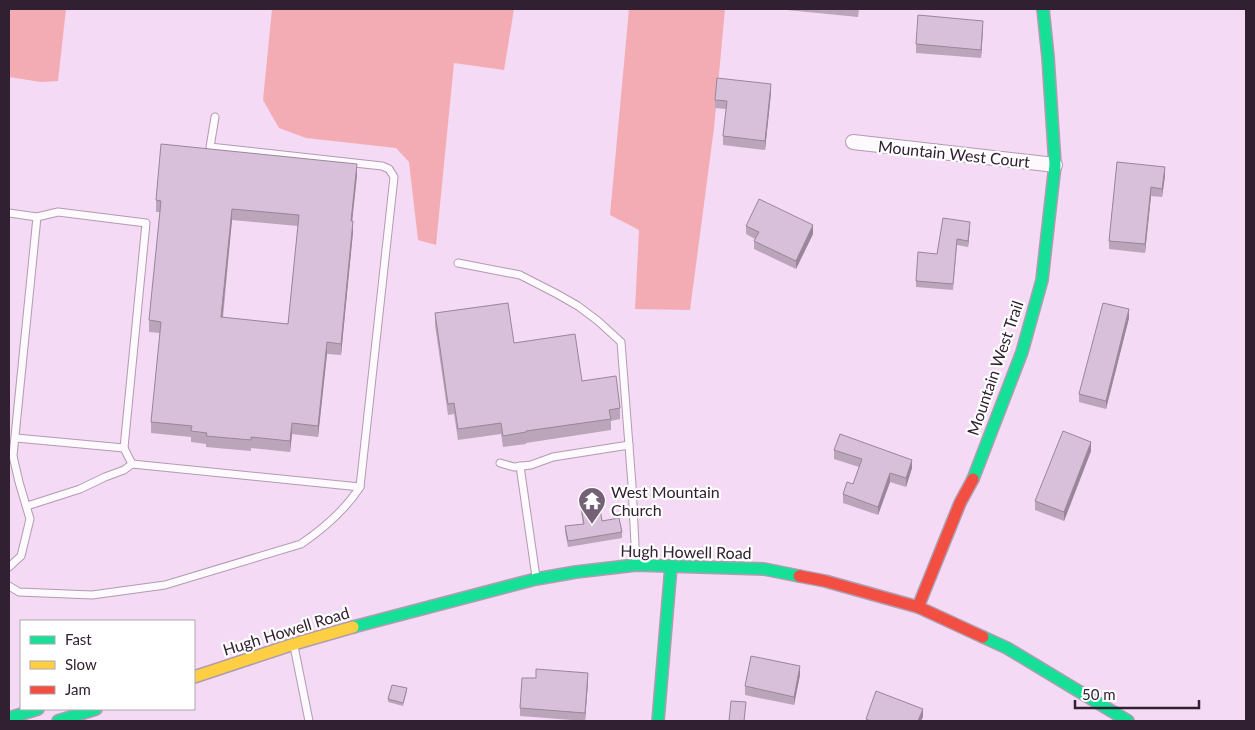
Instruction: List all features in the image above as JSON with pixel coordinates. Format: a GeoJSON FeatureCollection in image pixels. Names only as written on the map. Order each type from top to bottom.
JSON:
{"type":"FeatureCollection","features":[{"type":"Feature","properties":{"kind":"main road","name":"Mountain West Trail"},"geometry":{"type":"LineString","coordinates":[[918,607],[960,503],[975,475],[1022,352],[1042,280],[1055,165],[1043,9]]}},
{"type":"Feature","properties":{"kind":"main road","name":"Hugh Howell Road"},"geometry":{"type":"LineString","coordinates":[[195,677],[294,644],[377,620],[536,579],[636,565],[764,569],[825,581],[918,607],[1007,648],[1128,721]]}},
{"type":"Feature","properties":{"kind":"main road"},"geometry":{"type":"LineString","coordinates":[[658,721],[671,566]]}},
{"type":"Feature","properties":{"kind":"main road"},"geometry":{"type":"LineString","coordinates":[[195,668],[219,669]]}},
{"type":"Feature","properties":{"kind":"main road"},"geometry":{"type":"LineString","coordinates":[[9,718],[35,710]]}},
{"type":"Feature","properties":{"kind":"main road"},"geometry":{"type":"LineString","coordinates":[[58,721],[93,710]]}},
{"type":"Feature","properties":{"kind":"street","name":"Mountain West Court"},"geometry":{"type":"LineString","coordinates":[[853,142],[1055,165]]}},
{"type":"Feature","properties":{"kind":"lane"},"geometry":{"type":"LineString","coordinates":[[9,586],[19,592],[92,595],[165,585],[301,544],[316,534],[351,501],[360,487],[394,177],[389,169],[382,166],[210,147],[215,117]]}},
{"type":"Feature","properties":{"kind":"lane"},"geometry":{"type":"LineString","coordinates":[[9,213],[37,217],[58,212],[146,223],[124,448],[132,464]]}},
{"type":"Feature","properties":{"kind":"lane"},"geometry":{"type":"LineString","coordinates":[[9,567],[21,556],[30,519],[19,482],[14,456],[37,217]]}},
{"type":"Feature","properties":{"kind":"lane"},"geometry":{"type":"LineString","coordinates":[[458,263],[520,275],[578,306],[598,320],[621,342],[636,565]]}},
{"type":"Feature","properties":{"kind":"lane"},"geometry":{"type":"LineString","coordinates":[[16,438],[124,448]]}},
{"type":"Feature","properties":{"kind":"lane"},"geometry":{"type":"LineString","coordinates":[[500,463],[514,467],[531,465],[553,457],[629,445]]}},
{"type":"Feature","properties":{"kind":"lane"},"geometry":{"type":"LineString","coordinates":[[26,506],[80,489],[124,470],[132,464],[360,487]]}},
{"type":"Feature","properties":{"kind":"lane"},"geometry":{"type":"LineString","coordinates":[[520,466],[536,579]]}},
{"type":"Feature","properties":{"kind":"lane"},"geometry":{"type":"LineString","coordinates":[[294,644],[309,721]]}},
{"type":"Feature","properties":{"kind":"shaded area"},"geometry":{"type":"Polygon","coordinates":[[[9,9],[66,9],[58,81],[41,82],[9,77],[9,9]]]}},
{"type":"Feature","properties":{"kind":"shaded area"},"geometry":{"type":"Polygon","coordinates":[[[272,9],[514,9],[504,70],[454,63],[436,245],[418,240],[409,162],[396,148],[306,138],[279,128],[263,100],[272,9]]]}},
{"type":"Feature","properties":{"kind":"shaded area"},"geometry":{"type":"Polygon","coordinates":[[[629,9],[725,9],[714,128],[690,310],[635,309],[639,230],[610,215],[629,9]]]}},
{"type":"Feature","properties":{"kind":"building"},"geometry":{"type":"Polygon","coordinates":[[[918,15],[983,21],[981,50],[916,44],[918,15]]]}},
{"type":"Feature","properties":{"kind":"building"},"geometry":{"type":"Polygon","coordinates":[[[717,78],[771,84],[765,141],[723,136],[727,101],[715,100],[717,78]]]}},
{"type":"Feature","properties":{"kind":"building"},"geometry":{"type":"Polygon","coordinates":[[[161,144],[357,164],[341,344],[327,342],[318,426],[292,423],[290,441],[251,437],[251,440],[206,436],[207,433],[191,431],[192,426],[151,422],[161,322],[149,320],[161,201],[156,200],[161,144]],[[232,209],[221,317],[288,324],[299,215],[232,209]]]}},
{"type":"Feature","properties":{"kind":"building"},"geometry":{"type":"Polygon","coordinates":[[[1117,162],[1165,167],[1162,189],[1151,187],[1145,244],[1109,241],[1117,162]]]}},
{"type":"Feature","properties":{"kind":"building"},"geometry":{"type":"Polygon","coordinates":[[[759,199],[813,225],[796,261],[754,241],[759,232],[746,226],[759,199]]]}},
{"type":"Feature","properties":{"kind":"building"},"geometry":{"type":"Polygon","coordinates":[[[943,218],[970,222],[968,241],[957,239],[953,284],[916,281],[918,252],[937,254],[943,218]]]}},
{"type":"Feature","properties":{"kind":"building"},"geometry":{"type":"Polygon","coordinates":[[[508,303],[514,343],[575,334],[582,381],[616,376],[620,408],[609,410],[611,419],[503,436],[501,423],[458,429],[454,403],[448,404],[435,313],[508,303]]]}},
{"type":"Feature","properties":{"kind":"building"},"geometry":{"type":"Polygon","coordinates":[[[1103,303],[1129,309],[1106,401],[1079,394],[1103,303]]]}},
{"type":"Feature","properties":{"kind":"building"},"geometry":{"type":"Polygon","coordinates":[[[1063,431],[1091,442],[1064,512],[1035,501],[1063,431]]]}},
{"type":"Feature","properties":{"kind":"building"},"geometry":{"type":"Polygon","coordinates":[[[840,434],[912,460],[906,478],[890,473],[878,507],[843,494],[847,482],[853,484],[862,459],[834,450],[840,434]]]}},
{"type":"Feature","properties":{"kind":"building","name":"West Mountain Church"},"geometry":{"type":"Polygon","coordinates":[[[598,497],[602,521],[619,518],[622,532],[568,541],[565,526],[584,524],[580,500],[598,497]]]}},
{"type":"Feature","properties":{"kind":"building"},"geometry":{"type":"Polygon","coordinates":[[[751,656],[800,666],[794,697],[745,686],[751,656]]]}},
{"type":"Feature","properties":{"kind":"building"},"geometry":{"type":"Polygon","coordinates":[[[536,669],[588,673],[585,713],[520,708],[522,678],[536,678],[536,669]]]}},
{"type":"Feature","properties":{"kind":"building"},"geometry":{"type":"Polygon","coordinates":[[[392,685],[407,688],[403,703],[388,699],[392,685]]]}},
{"type":"Feature","properties":{"kind":"building"},"geometry":{"type":"Polygon","coordinates":[[[876,691],[923,709],[918,721],[871,721],[866,719],[876,691]]]}},
{"type":"Feature","properties":{"kind":"building"},"geometry":{"type":"Polygon","coordinates":[[[731,701],[746,702],[744,721],[729,721],[731,701]]]}},
{"type":"Feature","properties":{"kind":"traffic: fast"},"geometry":{"type":"LineString","coordinates":[[973,479],[1022,352],[1042,280],[1055,165],[1043,9]]}},
{"type":"Feature","properties":{"kind":"traffic: fast"},"geometry":{"type":"LineString","coordinates":[[353,627],[536,579],[636,565],[764,569],[799,576]]}},
{"type":"Feature","properties":{"kind":"traffic: fast"},"geometry":{"type":"LineString","coordinates":[[658,721],[671,566]]}},
{"type":"Feature","properties":{"kind":"traffic: fast"},"geometry":{"type":"LineString","coordinates":[[983,637],[1007,648],[1128,721]]}},
{"type":"Feature","properties":{"kind":"traffic: fast"},"geometry":{"type":"LineString","coordinates":[[9,718],[35,710]]}},
{"type":"Feature","properties":{"kind":"traffic: fast"},"geometry":{"type":"LineString","coordinates":[[58,721],[93,710]]}},
{"type":"Feature","properties":{"kind":"traffic: slow"},"geometry":{"type":"LineString","coordinates":[[195,677],[353,627]]}},
{"type":"Feature","properties":{"kind":"traffic: jam"},"geometry":{"type":"LineString","coordinates":[[918,607],[960,503],[973,479]]}},
{"type":"Feature","properties":{"kind":"traffic: jam"},"geometry":{"type":"LineString","coordinates":[[799,576],[825,581],[918,607],[983,637]]}},
{"type":"Feature","properties":{"kind":"place","name":"West Mountain Church"},"geometry":{"type":"Point","coordinates":[592,525]}}]}
